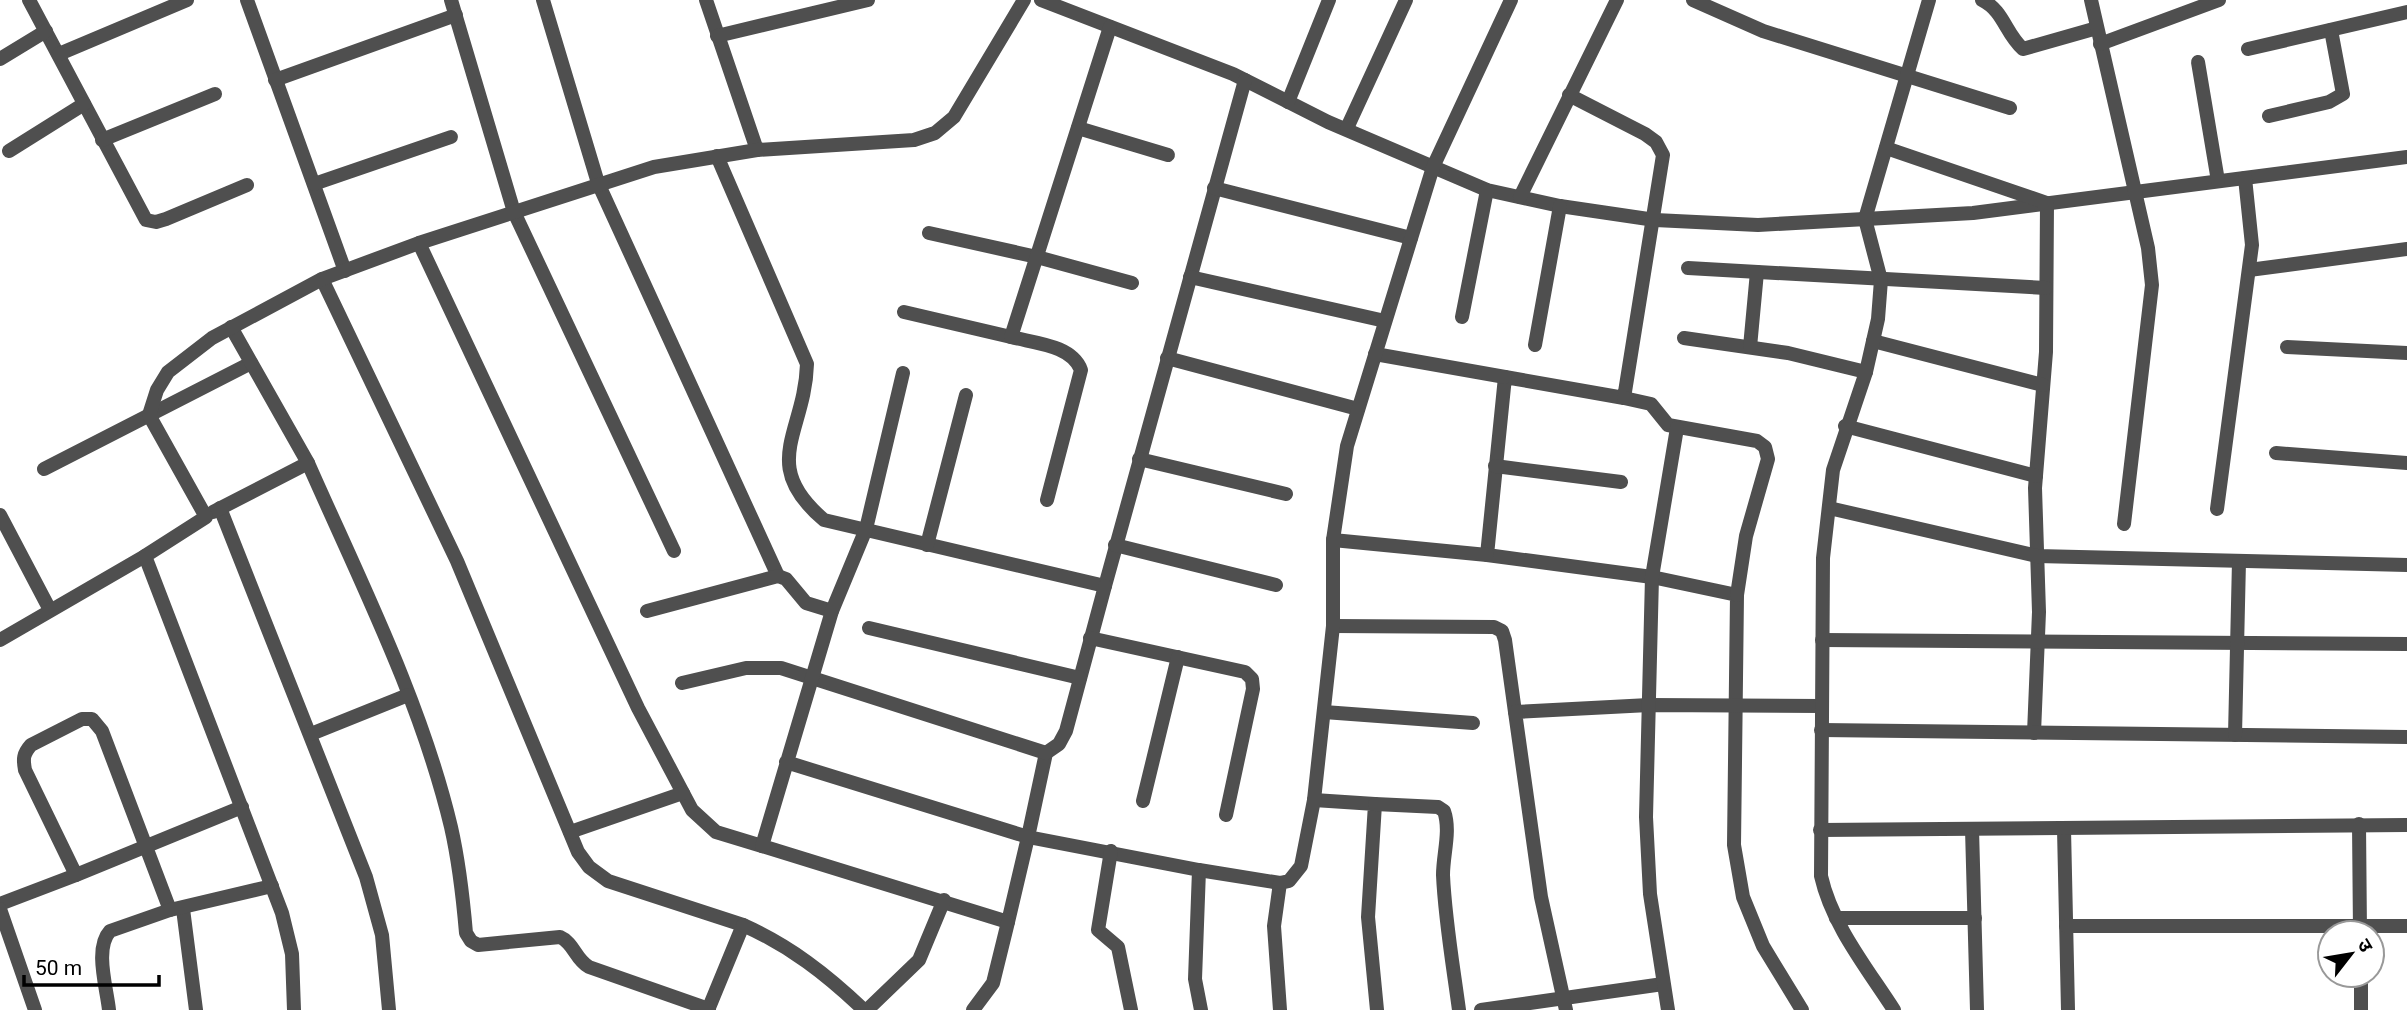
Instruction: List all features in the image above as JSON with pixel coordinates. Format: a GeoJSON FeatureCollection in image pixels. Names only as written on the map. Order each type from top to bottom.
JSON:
{"type":"FeatureCollection","features":[{"type":"Feature","properties":{"kind":"street"},"geometry":{"type":"LineString","coordinates":[[29,0],[146,220],[156,222],[166,219],[247,185]]}},
{"type":"Feature","properties":{"kind":"street"},"geometry":{"type":"LineString","coordinates":[[59,54],[187,0]]}},
{"type":"Feature","properties":{"kind":"street"},"geometry":{"type":"LineString","coordinates":[[247,0],[345,271]]}},
{"type":"Feature","properties":{"kind":"street"},"geometry":{"type":"LineString","coordinates":[[451,0],[514,212],[674,551]]}},
{"type":"Feature","properties":{"kind":"street"},"geometry":{"type":"LineString","coordinates":[[542,0],[598,183],[778,576]]}},
{"type":"Feature","properties":{"kind":"street"},"geometry":{"type":"LineString","coordinates":[[706,0],[757,150]]}},
{"type":"Feature","properties":{"kind":"street"},"geometry":{"type":"LineString","coordinates":[[717,36],[868,0]]}},
{"type":"Feature","properties":{"kind":"street"},"geometry":{"type":"LineString","coordinates":[[206,517],[149,415],[157,390],[169,372],[185,356],[231,327],[322,279],[419,243],[598,183],[654,167],[757,150],[914,140],[935,133],[954,117],[1024,0]]}},
{"type":"Feature","properties":{"kind":"street"},"geometry":{"type":"LineString","coordinates":[[1041,0],[1245,80],[1288,102],[1487,190],[1560,206],[1654,219],[1758,225],[1973,213],[2407,157]]}},
{"type":"Feature","properties":{"kind":"street"},"geometry":{"type":"LineString","coordinates":[[1288,102],[1329,0]]}},
{"type":"Feature","properties":{"kind":"street"},"geometry":{"type":"LineString","coordinates":[[1347,128],[1406,0]]}},
{"type":"Feature","properties":{"kind":"street"},"geometry":{"type":"LineString","coordinates":[[786,762],[1028,836],[1199,870],[1280,883],[1289,881],[1301,866],[1314,800],[1333,626],[1333,540],[1347,446],[1433,167],[1511,0]]}},
{"type":"Feature","properties":{"kind":"street"},"geometry":{"type":"LineString","coordinates":[[1520,197],[1617,0]]}},
{"type":"Feature","properties":{"kind":"street"},"geometry":{"type":"LineString","coordinates":[[1693,0],[1763,31],[2010,108]]}},
{"type":"Feature","properties":{"kind":"street"},"geometry":{"type":"LineString","coordinates":[[1894,1010],[1836,918],[1826,897],[1821,876],[1823,558],[1833,470],[1866,372],[1881,280],[1865,219],[1930,0]]}},
{"type":"Feature","properties":{"kind":"street"},"geometry":{"type":"LineString","coordinates":[[1982,0],[1995,7],[2015,41],[2023,48],[2098,28]]}},
{"type":"Feature","properties":{"kind":"street"},"geometry":{"type":"LineString","coordinates":[[2091,0],[2133,192],[2148,247],[2152,285],[2124,524]]}},
{"type":"Feature","properties":{"kind":"street"},"geometry":{"type":"LineString","coordinates":[[2100,44],[2219,0]]}},
{"type":"Feature","properties":{"kind":"street"},"geometry":{"type":"LineString","coordinates":[[2248,49],[2407,12]]}},
{"type":"Feature","properties":{"kind":"street"},"geometry":{"type":"LineString","coordinates":[[275,80],[456,15]]}},
{"type":"Feature","properties":{"kind":"street"},"geometry":{"type":"LineString","coordinates":[[1011,337],[1110,27]]}},
{"type":"Feature","properties":{"kind":"street"},"geometry":{"type":"LineString","coordinates":[[2269,116],[2329,102],[2343,94],[2331,30]]}},
{"type":"Feature","properties":{"kind":"street"},"geometry":{"type":"LineString","coordinates":[[0,59],[46,31]]}},
{"type":"Feature","properties":{"kind":"street"},"geometry":{"type":"LineString","coordinates":[[2198,62],[2218,181]]}},
{"type":"Feature","properties":{"kind":"street"},"geometry":{"type":"LineString","coordinates":[[973,1010],[993,983],[1046,753],[1059,744],[1066,730],[1115,544],[1245,80]]}},
{"type":"Feature","properties":{"kind":"street"},"geometry":{"type":"LineString","coordinates":[[102,140],[215,94]]}},
{"type":"Feature","properties":{"kind":"street"},"geometry":{"type":"LineString","coordinates":[[1569,95],[1646,134],[1656,142],[1663,155],[1663,169],[1624,398]]}},
{"type":"Feature","properties":{"kind":"street"},"geometry":{"type":"LineString","coordinates":[[9,151],[84,104]]}},
{"type":"Feature","properties":{"kind":"street"},"geometry":{"type":"LineString","coordinates":[[1078,128],[1168,155]]}},
{"type":"Feature","properties":{"kind":"street"},"geometry":{"type":"LineString","coordinates":[[314,184],[451,137]]}},
{"type":"Feature","properties":{"kind":"street"},"geometry":{"type":"LineString","coordinates":[[1886,148],[2047,203]]}},
{"type":"Feature","properties":{"kind":"street"},"geometry":{"type":"LineString","coordinates":[[718,156],[807,364],[807,383],[788,458],[796,492],[824,520],[1105,586]]}},
{"type":"Feature","properties":{"kind":"street"},"geometry":{"type":"LineString","coordinates":[[2217,509],[2252,245],[2245,178]]}},
{"type":"Feature","properties":{"kind":"street"},"geometry":{"type":"LineString","coordinates":[[1214,188],[1411,238]]}},
{"type":"Feature","properties":{"kind":"street"},"geometry":{"type":"LineString","coordinates":[[1462,317],[1487,190]]}},
{"type":"Feature","properties":{"kind":"street"},"geometry":{"type":"LineString","coordinates":[[2034,733],[2038,643],[2036,476],[2043,385],[2047,203]]}},
{"type":"Feature","properties":{"kind":"street"},"geometry":{"type":"LineString","coordinates":[[1535,345],[1560,206]]}},
{"type":"Feature","properties":{"kind":"street"},"geometry":{"type":"LineString","coordinates":[[929,233],[1037,257],[1132,283]]}},
{"type":"Feature","properties":{"kind":"street"},"geometry":{"type":"LineString","coordinates":[[419,243],[638,708],[683,793],[702,822],[716,832],[944,900],[1007,922]]}},
{"type":"Feature","properties":{"kind":"street"},"geometry":{"type":"LineString","coordinates":[[2249,270],[2407,249]]}},
{"type":"Feature","properties":{"kind":"street"},"geometry":{"type":"LineString","coordinates":[[1688,268],[2046,288]]}},
{"type":"Feature","properties":{"kind":"street"},"geometry":{"type":"LineString","coordinates":[[1751,347],[1757,272]]}},
{"type":"Feature","properties":{"kind":"street"},"geometry":{"type":"LineString","coordinates":[[1190,277],[1385,321]]}},
{"type":"Feature","properties":{"kind":"street"},"geometry":{"type":"LineString","coordinates":[[322,279],[457,561],[570,832],[589,867],[608,881],[743,925],[781,942],[826,974],[865,1010],[919,960],[944,900]]}},
{"type":"Feature","properties":{"kind":"street"},"geometry":{"type":"LineString","coordinates":[[904,312],[1069,352],[1078,360],[1081,370],[1047,500]]}},
{"type":"Feature","properties":{"kind":"street"},"geometry":{"type":"LineString","coordinates":[[231,327],[308,463],[408,695],[451,827],[466,933],[471,941],[478,945],[560,937],[567,940],[581,962],[589,967],[708,1009],[743,925]]}},
{"type":"Feature","properties":{"kind":"street"},"geometry":{"type":"LineString","coordinates":[[1684,338],[1751,347],[1866,372]]}},
{"type":"Feature","properties":{"kind":"street"},"geometry":{"type":"LineString","coordinates":[[1873,341],[2043,385]]}},
{"type":"Feature","properties":{"kind":"street"},"geometry":{"type":"LineString","coordinates":[[2287,347],[2407,353]]}},
{"type":"Feature","properties":{"kind":"street"},"geometry":{"type":"LineString","coordinates":[[1375,354],[1651,404],[1661,419],[1676,428],[1757,440],[1765,447],[1768,459],[1746,536],[1737,595],[1734,845],[1742,898],[1763,946],[1802,1010]]}},
{"type":"Feature","properties":{"kind":"street"},"geometry":{"type":"LineString","coordinates":[[1167,358],[1358,408]]}},
{"type":"Feature","properties":{"kind":"street"},"geometry":{"type":"LineString","coordinates":[[44,469],[251,363]]}},
{"type":"Feature","properties":{"kind":"street"},"geometry":{"type":"LineString","coordinates":[[762,846],[832,611],[866,529],[903,373]]}},
{"type":"Feature","properties":{"kind":"street"},"geometry":{"type":"LineString","coordinates":[[1487,555],[1505,377]]}},
{"type":"Feature","properties":{"kind":"street"},"geometry":{"type":"LineString","coordinates":[[927,545],[966,395]]}},
{"type":"Feature","properties":{"kind":"street"},"geometry":{"type":"LineString","coordinates":[[1846,426],[2036,476]]}},
{"type":"Feature","properties":{"kind":"street"},"geometry":{"type":"LineString","coordinates":[[1668,1010],[1654,936],[1648,856],[1649,705],[1651,577],[1676,428]]}},
{"type":"Feature","properties":{"kind":"street"},"geometry":{"type":"LineString","coordinates":[[2276,453],[2407,463]]}},
{"type":"Feature","properties":{"kind":"street"},"geometry":{"type":"LineString","coordinates":[[1139,459],[1286,494]]}},
{"type":"Feature","properties":{"kind":"street"},"geometry":{"type":"LineString","coordinates":[[0,640],[145,556],[220,508],[308,463]]}},
{"type":"Feature","properties":{"kind":"street"},"geometry":{"type":"LineString","coordinates":[[1495,466],[1621,482]]}},
{"type":"Feature","properties":{"kind":"street"},"geometry":{"type":"LineString","coordinates":[[220,508],[366,877],[382,935],[389,1010]]}},
{"type":"Feature","properties":{"kind":"street"},"geometry":{"type":"LineString","coordinates":[[1829,508],[2037,556],[2407,565]]}},
{"type":"Feature","properties":{"kind":"street"},"geometry":{"type":"LineString","coordinates":[[0,515],[4,533],[50,610]]}},
{"type":"Feature","properties":{"kind":"street"},"geometry":{"type":"LineString","coordinates":[[1333,540],[1487,555],[1651,577],[1737,595]]}},
{"type":"Feature","properties":{"kind":"street"},"geometry":{"type":"LineString","coordinates":[[1115,544],[1276,585]]}},
{"type":"Feature","properties":{"kind":"street"},"geometry":{"type":"LineString","coordinates":[[145,556],[272,886],[292,954],[294,1010]]}},
{"type":"Feature","properties":{"kind":"street"},"geometry":{"type":"LineString","coordinates":[[2235,735],[2239,561]]}},
{"type":"Feature","properties":{"kind":"street"},"geometry":{"type":"LineString","coordinates":[[647,611],[778,576],[786,579],[806,603],[832,611]]}},
{"type":"Feature","properties":{"kind":"street"},"geometry":{"type":"LineString","coordinates":[[1333,626],[1494,627],[1502,631],[1541,897],[1565,1005]]}},
{"type":"Feature","properties":{"kind":"street"},"geometry":{"type":"LineString","coordinates":[[869,628],[1080,678]]}},
{"type":"Feature","properties":{"kind":"street"},"geometry":{"type":"LineString","coordinates":[[1090,638],[1245,673],[1252,679],[1253,689],[1226,815]]}},
{"type":"Feature","properties":{"kind":"street"},"geometry":{"type":"LineString","coordinates":[[1822,640],[2407,644]]}},
{"type":"Feature","properties":{"kind":"street"},"geometry":{"type":"LineString","coordinates":[[1143,801],[1178,657]]}},
{"type":"Feature","properties":{"kind":"street"},"geometry":{"type":"LineString","coordinates":[[682,683],[762,667],[812,677],[1046,753]]}},
{"type":"Feature","properties":{"kind":"street"},"geometry":{"type":"LineString","coordinates":[[311,734],[408,695]]}},
{"type":"Feature","properties":{"kind":"street"},"geometry":{"type":"LineString","coordinates":[[1515,712],[1649,705],[1821,706]]}},
{"type":"Feature","properties":{"kind":"street"},"geometry":{"type":"LineString","coordinates":[[1324,712],[1473,723]]}},
{"type":"Feature","properties":{"kind":"street"},"geometry":{"type":"LineString","coordinates":[[76,875],[23,758],[31,745],[82,719],[92,719],[102,731],[146,847],[177,910],[196,1010]]}},
{"type":"Feature","properties":{"kind":"street"},"geometry":{"type":"LineString","coordinates":[[1821,730],[2407,737]]}},
{"type":"Feature","properties":{"kind":"street"},"geometry":{"type":"LineString","coordinates":[[570,832],[683,793]]}},
{"type":"Feature","properties":{"kind":"street"},"geometry":{"type":"LineString","coordinates":[[1314,800],[1438,807],[1444,811],[1447,819],[1443,872],[1459,1010]]}},
{"type":"Feature","properties":{"kind":"street"},"geometry":{"type":"LineString","coordinates":[[1375,804],[1368,917],[1377,1010]]}},
{"type":"Feature","properties":{"kind":"street"},"geometry":{"type":"LineString","coordinates":[[35,1010],[0,906],[242,807]]}},
{"type":"Feature","properties":{"kind":"street"},"geometry":{"type":"LineString","coordinates":[[2359,824],[2360,919]]}},
{"type":"Feature","properties":{"kind":"street"},"geometry":{"type":"LineString","coordinates":[[1820,830],[2407,825]]}},
{"type":"Feature","properties":{"kind":"street"},"geometry":{"type":"LineString","coordinates":[[1972,829],[1978,1010]]}},
{"type":"Feature","properties":{"kind":"street"},"geometry":{"type":"LineString","coordinates":[[2064,829],[2068,1010]]}},
{"type":"Feature","properties":{"kind":"street"},"geometry":{"type":"LineString","coordinates":[[1111,851],[1098,930],[1118,947],[1131,1010]]}},
{"type":"Feature","properties":{"kind":"street"},"geometry":{"type":"LineString","coordinates":[[1199,870],[1195,979],[1201,1010]]}},
{"type":"Feature","properties":{"kind":"street"},"geometry":{"type":"LineString","coordinates":[[1280,883],[1274,926],[1280,1010]]}},
{"type":"Feature","properties":{"kind":"street"},"geometry":{"type":"LineString","coordinates":[[109,1010],[103,952],[106,936],[120,926],[272,886]]}},
{"type":"Feature","properties":{"kind":"street"},"geometry":{"type":"LineString","coordinates":[[1836,918],[1975,918]]}},
{"type":"Feature","properties":{"kind":"street"},"geometry":{"type":"LineString","coordinates":[[2066,926],[2316,929]]}},
{"type":"Feature","properties":{"kind":"street"},"geometry":{"type":"LineString","coordinates":[[2386,928],[2407,926]]}},
{"type":"Feature","properties":{"kind":"street"},"geometry":{"type":"LineString","coordinates":[[1480,1010],[1565,1005],[1663,984]]}},
{"type":"Feature","properties":{"kind":"street"},"geometry":{"type":"LineString","coordinates":[[2361,989],[2361,1010]]}}]}
